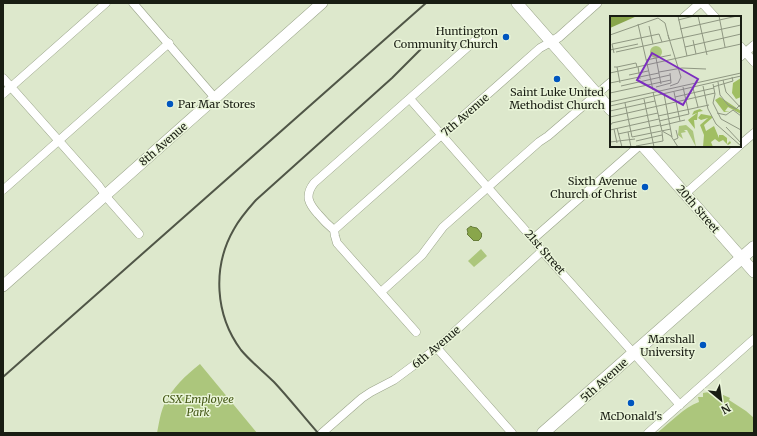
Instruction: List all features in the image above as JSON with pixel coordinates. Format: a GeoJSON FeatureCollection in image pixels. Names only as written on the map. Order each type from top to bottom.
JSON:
{"type":"FeatureCollection","features":[{"type":"Feature","properties":{"kind":"main road","name":"8th Avenue"},"geometry":{"type":"LineString","coordinates":[[3,286],[322,3]]}},
{"type":"Feature","properties":{"kind":"main road"},"geometry":{"type":"LineString","coordinates":[[517,3],[610,109]]}},
{"type":"Feature","properties":{"kind":"main road","name":"20th Street"},"geometry":{"type":"LineString","coordinates":[[644,147],[754,272]]}},
{"type":"Feature","properties":{"kind":"main road","name":"5th Avenue"},"geometry":{"type":"LineString","coordinates":[[544,433],[754,247]]}},
{"type":"Feature","properties":{"kind":"street"},"geometry":{"type":"LineString","coordinates":[[3,94],[106,3]]}},
{"type":"Feature","properties":{"kind":"street"},"geometry":{"type":"LineString","coordinates":[[133,3],[215,98]]}},
{"type":"Feature","properties":{"kind":"street","name":"7th Avenue"},"geometry":{"type":"LineString","coordinates":[[334,230],[540,48],[560,37],[597,3]]}},
{"type":"Feature","properties":{"kind":"street"},"geometry":{"type":"LineString","coordinates":[[685,16],[701,3],[713,16]]}},
{"type":"Feature","properties":{"kind":"street"},"geometry":{"type":"LineString","coordinates":[[416,332],[337,243],[334,236],[334,230],[309,203],[310,190],[314,183],[478,38]]}},
{"type":"Feature","properties":{"kind":"street"},"geometry":{"type":"LineString","coordinates":[[3,190],[169,43]]}},
{"type":"Feature","properties":{"kind":"street"},"geometry":{"type":"LineString","coordinates":[[754,45],[742,52],[754,62]]}},
{"type":"Feature","properties":{"kind":"street"},"geometry":{"type":"LineString","coordinates":[[3,78],[59,140],[139,234]]}},
{"type":"Feature","properties":{"kind":"street"},"geometry":{"type":"LineString","coordinates":[[381,292],[422,255],[443,227],[539,142],[610,83]]}},
{"type":"Feature","properties":{"kind":"street","name":"21st Street"},"geometry":{"type":"LineString","coordinates":[[410,99],[542,251],[680,405]]}},
{"type":"Feature","properties":{"kind":"street"},"geometry":{"type":"LineString","coordinates":[[741,145],[754,133]]}},
{"type":"Feature","properties":{"kind":"street"},"geometry":{"type":"LineString","coordinates":[[533,239],[638,147]]}},
{"type":"Feature","properties":{"kind":"street"},"geometry":{"type":"LineString","coordinates":[[685,194],[739,147]]}},
{"type":"Feature","properties":{"kind":"street","name":"6th Avenue"},"geometry":{"type":"LineString","coordinates":[[322,433],[362,398],[394,380],[437,348],[542,251]]}},
{"type":"Feature","properties":{"kind":"street"},"geometry":{"type":"LineString","coordinates":[[648,433],[754,339]]}},
{"type":"Feature","properties":{"kind":"street"},"geometry":{"type":"LineString","coordinates":[[437,348],[512,433]]}},
{"type":"Feature","properties":{"kind":"green space"},"geometry":{"type":"Polygon","coordinates":[[[481,249],[487,256],[474,267],[468,261],[481,249]]]}},
{"type":"Feature","properties":{"kind":"green space","name":"CSX Employee Park"},"geometry":{"type":"Polygon","coordinates":[[[200,364],[257,433],[157,433],[167,399],[180,382],[200,364]]]}},
{"type":"Feature","properties":{"kind":"green space"},"geometry":{"type":"Polygon","coordinates":[[[709,392],[721,394],[730,398],[729,400],[754,418],[754,433],[657,433],[682,412],[699,402],[698,397],[703,397],[703,393],[709,392]]]}},
{"type":"Feature","properties":{"kind":"shaded area"},"geometry":{"type":"Polygon","coordinates":[[[471,226],[477,228],[482,234],[478,241],[474,241],[467,234],[467,229],[471,226]]]}},
{"type":"Feature","properties":{"kind":"railway"},"geometry":{"type":"LineString","coordinates":[[3,377],[426,3]]}},
{"type":"Feature","properties":{"kind":"railway"},"geometry":{"type":"LineString","coordinates":[[318,433],[274,382],[241,350],[232,336],[226,322],[220,291],[222,259],[234,229],[241,217],[256,200],[392,78],[428,42]]}},
{"type":"Feature","properties":{"kind":"place","name":"Huntington Community Church"},"geometry":{"type":"Point","coordinates":[506,37]}},
{"type":"Feature","properties":{"kind":"place","name":"Saint Luke United Methodist Church"},"geometry":{"type":"Point","coordinates":[557,79]}},
{"type":"Feature","properties":{"kind":"place","name":"Par Mar Stores"},"geometry":{"type":"Point","coordinates":[170,104]}},
{"type":"Feature","properties":{"kind":"place","name":"Sixth Avenue Church of Christ"},"geometry":{"type":"Point","coordinates":[645,187]}},
{"type":"Feature","properties":{"kind":"place","name":"Marshall University"},"geometry":{"type":"Point","coordinates":[703,345]}},
{"type":"Feature","properties":{"kind":"place","name":"McDonald's"},"geometry":{"type":"Point","coordinates":[631,403]}}]}
